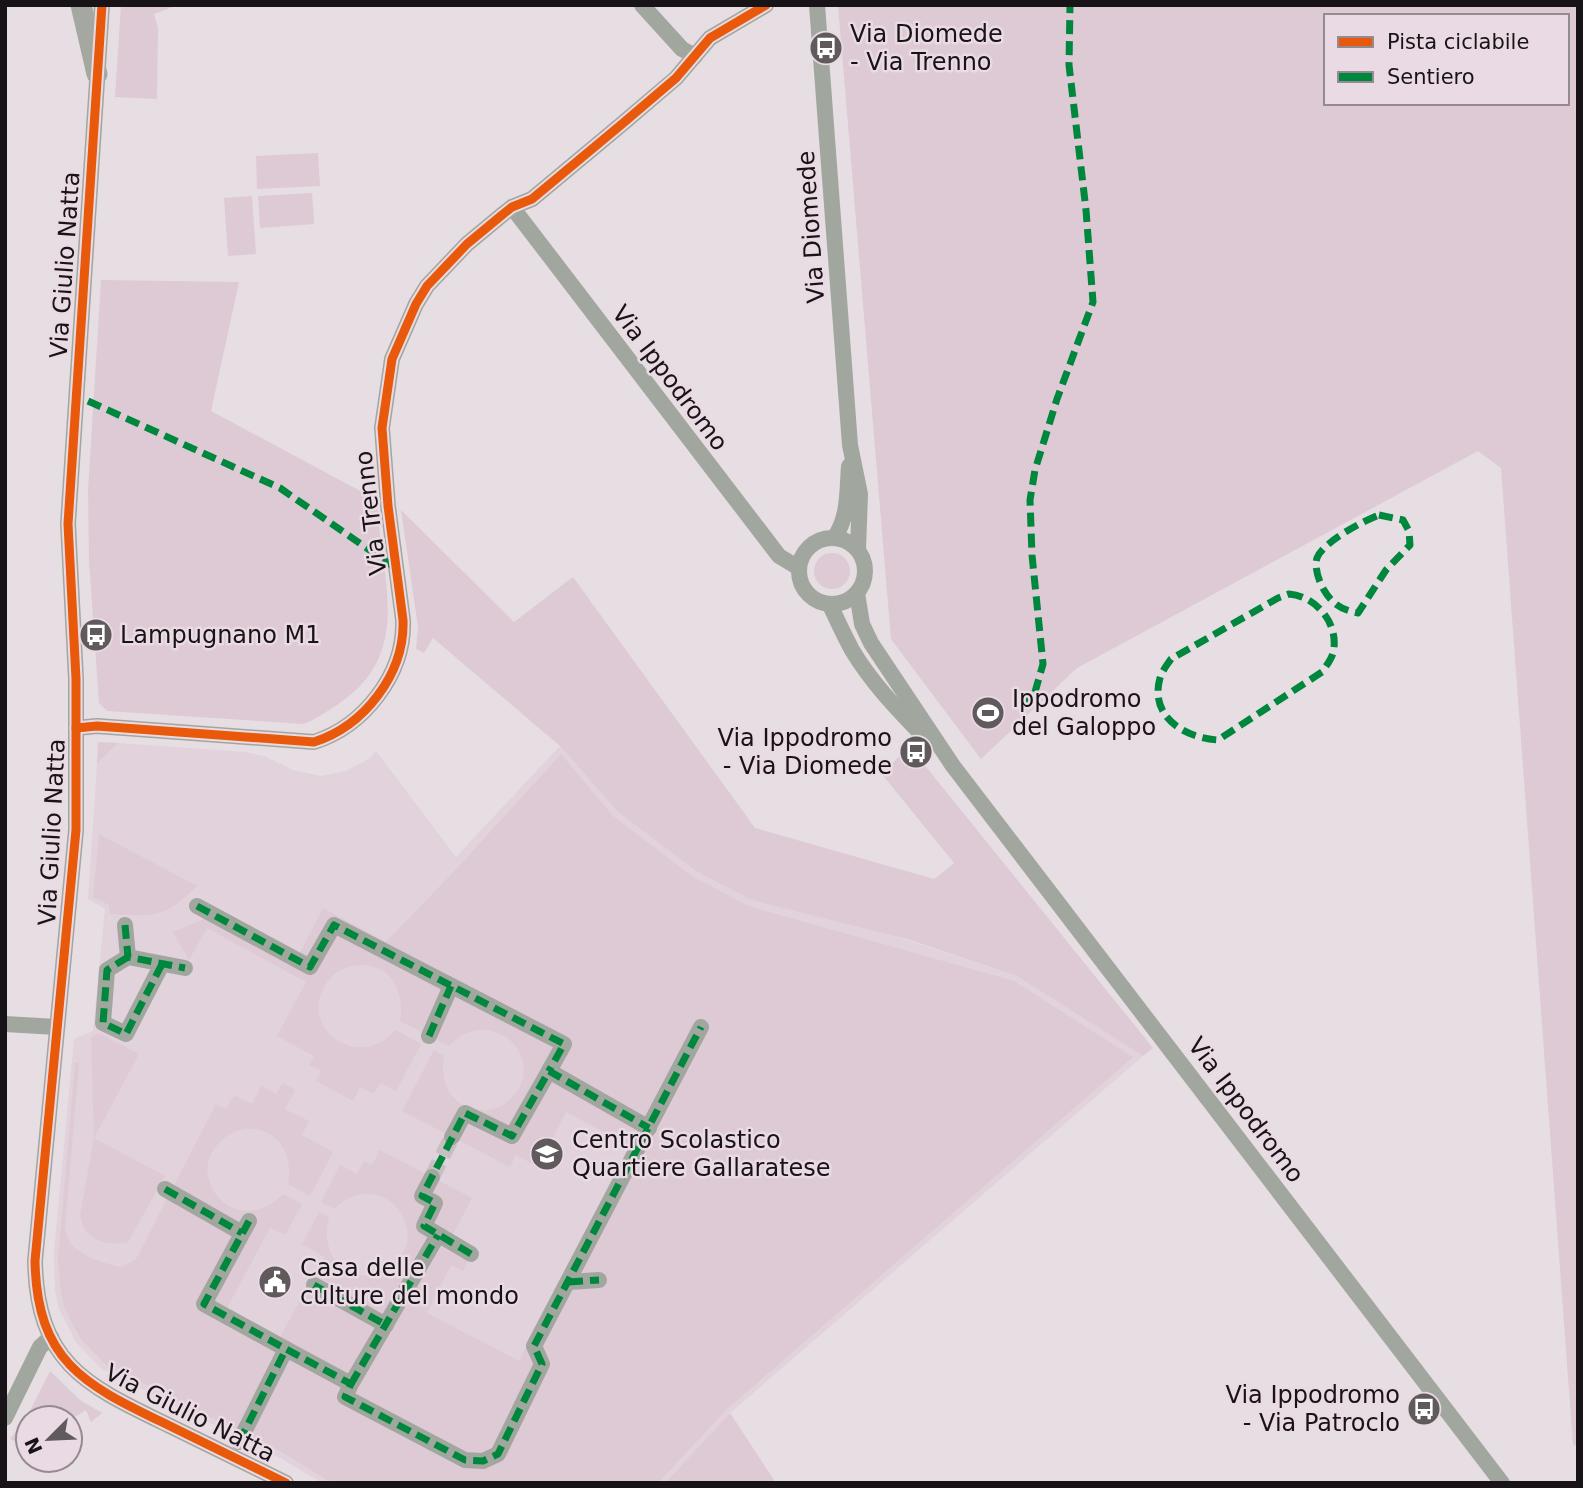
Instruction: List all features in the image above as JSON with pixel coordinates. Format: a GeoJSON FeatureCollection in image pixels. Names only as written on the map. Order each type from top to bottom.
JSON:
{"type":"FeatureCollection","features":[{"type":"Feature","properties":{"kind":"main road"},"geometry":{"type":"LineString","coordinates":[[81,5],[97,74]]}},
{"type":"Feature","properties":{"kind":"street","name":"Via Giulio Natta"},"geometry":{"type":"LineString","coordinates":[[93,5],[98,44]]}},
{"type":"Feature","properties":{"kind":"street","name":"Via Giulio Natta"},"geometry":{"type":"LineString","coordinates":[[102,5],[68,524],[76,679],[76,830],[35,1261],[36,1283],[51,1337],[76,1372],[101,1392],[286,1483]]}},
{"type":"Feature","properties":{"kind":"street"},"geometry":{"type":"LineString","coordinates":[[642,5],[682,48],[695,56]]}},
{"type":"Feature","properties":{"kind":"street","name":"Via Trenno"},"geometry":{"type":"LineString","coordinates":[[76,728],[97,726],[314,742],[355,719],[379,695],[398,656],[404,628],[381,438],[392,359],[400,337],[427,286],[467,244],[512,207],[532,199],[676,78],[710,38],[766,5]]}},
{"type":"Feature","properties":{"kind":"street","name":"Via Diomede"},"geometry":{"type":"LineString","coordinates":[[817,5],[850,445],[860,494],[858,550]]}},
{"type":"Feature","properties":{"kind":"street","name":"Via Ippodromo"},"geometry":{"type":"LineString","coordinates":[[512,207],[779,556],[799,568]]}},
{"type":"Feature","properties":{"kind":"street","name":"Via Diomede"},"geometry":{"type":"LineString","coordinates":[[834,538],[845,517],[850,445]]}},
{"type":"Feature","properties":{"kind":"street"},"geometry":{"type":"LineString","coordinates":[[834,538],[846,541],[858,550],[866,571],[864,583],[858,593],[845,602],[830,605],[818,601],[806,591],[800,580],[799,568],[810,546],[821,540],[834,538]]}},
{"type":"Feature","properties":{"kind":"street","name":"Via Ippodromo"},"geometry":{"type":"LineString","coordinates":[[858,593],[858,611],[870,643],[953,766],[1502,1483]]}},
{"type":"Feature","properties":{"kind":"street","name":"Via Ippodromo"},"geometry":{"type":"LineString","coordinates":[[830,605],[852,649],[888,699],[953,766]]}},
{"type":"Feature","properties":{"kind":"street"},"geometry":{"type":"LineString","coordinates":[[197,906],[310,967],[334,925],[564,1044],[512,1136],[465,1113],[452,1137]]}},
{"type":"Feature","properties":{"kind":"street"},"geometry":{"type":"LineString","coordinates":[[125,925],[128,957]]}},
{"type":"Feature","properties":{"kind":"street"},"geometry":{"type":"LineString","coordinates":[[162,964],[126,1034],[103,1023],[107,970],[128,957],[185,968]]}},
{"type":"Feature","properties":{"kind":"street"},"geometry":{"type":"LineString","coordinates":[[429,1035],[452,986]]}},
{"type":"Feature","properties":{"kind":"street"},"geometry":{"type":"LineString","coordinates":[[5,1024],[57,1027]]}},
{"type":"Feature","properties":{"kind":"street"},"geometry":{"type":"LineString","coordinates":[[438,1235],[345,1398],[465,1460],[483,1461],[498,1454],[542,1364],[534,1346],[701,1027]]}},
{"type":"Feature","properties":{"kind":"street"},"geometry":{"type":"LineString","coordinates":[[549,1071],[649,1128]]}},
{"type":"Feature","properties":{"kind":"street"},"geometry":{"type":"LineString","coordinates":[[432,1177],[422,1196],[435,1203],[424,1226],[471,1254]]}},
{"type":"Feature","properties":{"kind":"street"},"geometry":{"type":"LineString","coordinates":[[165,1189],[246,1227],[204,1304],[351,1384]]}},
{"type":"Feature","properties":{"kind":"street"},"geometry":{"type":"LineString","coordinates":[[569,1282],[599,1280]]}},
{"type":"Feature","properties":{"kind":"street"},"geometry":{"type":"LineString","coordinates":[[314,1285],[386,1325]]}},
{"type":"Feature","properties":{"kind":"street"},"geometry":{"type":"LineString","coordinates":[[5,1418],[40,1347],[51,1337]]}},
{"type":"Feature","properties":{"kind":"street"},"geometry":{"type":"LineString","coordinates":[[239,1442],[286,1349]]}},
{"type":"Feature","properties":{"kind":"shaded area"},"geometry":{"type":"Polygon","coordinates":[[[121,5],[178,5],[154,14],[158,28],[157,99],[115,97],[121,5]]]}},
{"type":"Feature","properties":{"kind":"shaded area","name":"Ippodromo del Galoppo"},"geometry":{"type":"Polygon","coordinates":[[[838,5],[1578,5],[1578,1446],[1573,1445],[1501,468],[1478,451],[1077,668],[981,759],[891,639],[838,5]]]}},
{"type":"Feature","properties":{"kind":"shaded area"},"geometry":{"type":"Polygon","coordinates":[[[318,153],[320,186],[257,189],[256,156],[318,153]]]}},
{"type":"Feature","properties":{"kind":"shaded area"},"geometry":{"type":"Polygon","coordinates":[[[312,193],[314,224],[260,228],[258,196],[312,193]]]}},
{"type":"Feature","properties":{"kind":"shaded area"},"geometry":{"type":"Polygon","coordinates":[[[252,196],[256,254],[228,256],[224,198],[252,196]]]}},
{"type":"Feature","properties":{"kind":"shaded area"},"geometry":{"type":"Polygon","coordinates":[[[101,280],[239,282],[211,411],[377,500],[388,612],[385,638],[377,662],[362,684],[337,705],[304,724],[107,711],[99,703],[89,561],[88,490],[101,280]]]}},
{"type":"Feature","properties":{"kind":"shaded area"},"geometry":{"type":"Polygon","coordinates":[[[401,510],[514,622],[573,577],[755,828],[934,879],[954,863],[881,773],[910,747],[1153,1048],[1143,1056],[1017,976],[907,939],[752,900],[696,871],[618,812],[560,746],[433,638],[424,653],[416,649],[418,627],[401,510]]]}},
{"type":"Feature","properties":{"kind":"shaded area"},"geometry":{"type":"Polygon","coordinates":[[[832,553],[845,558],[850,571],[845,584],[832,589],[819,584],[814,571],[819,558],[832,553]]]}},
{"type":"Feature","properties":{"kind":"shaded area"},"geometry":{"type":"Polygon","coordinates":[[[98,742],[118,743],[97,764],[98,742]]]}},
{"type":"Feature","properties":{"kind":"shaded area","name":"Centro Scolastico Quartiere Gallaratese"},"geometry":{"type":"Polygon","coordinates":[[[118,743],[245,752],[264,756],[293,770],[321,776],[346,771],[369,759],[376,751],[456,857],[560,746],[618,812],[696,871],[1017,976],[1143,1056],[730,1413],[665,1483],[322,1483],[280,1458],[102,1369],[76,1342],[59,1309],[55,1291],[54,1252],[74,1039],[93,1031],[105,909],[88,899],[97,764],[118,743]]]}},
{"type":"Feature","properties":{"kind":"shaded area","name":"Centro Scolastico Quartiere Gallaratese"},"geometry":{"type":"Polygon","coordinates":[[[561,754],[613,816],[692,876],[748,906],[1014,981],[1133,1057],[727,1409],[658,1483],[332,1483],[283,1453],[106,1365],[81,1339],[64,1307],[58,1259],[75,1063],[79,1062],[65,1228],[71,1244],[80,1252],[110,1265],[122,1267],[136,1259],[216,1104],[226,1109],[234,1095],[252,1104],[261,1086],[276,1094],[283,1083],[295,1090],[285,1109],[309,1121],[302,1135],[333,1152],[310,1196],[288,1184],[287,1156],[271,1135],[263,1131],[243,1129],[230,1134],[219,1143],[210,1158],[208,1173],[212,1188],[221,1200],[234,1208],[249,1211],[266,1207],[283,1194],[302,1204],[285,1235],[270,1228],[227,1308],[280,1337],[324,1257],[302,1244],[319,1212],[329,1217],[328,1245],[331,1254],[342,1267],[360,1275],[372,1275],[391,1267],[403,1253],[408,1237],[405,1222],[397,1208],[385,1198],[369,1194],[352,1197],[334,1209],[321,1202],[340,1165],[357,1174],[364,1161],[372,1165],[380,1150],[472,1198],[452,1236],[475,1248],[463,1271],[451,1265],[427,1313],[519,1361],[630,1146],[566,1112],[538,1167],[516,1155],[510,1167],[402,1111],[434,1050],[444,1056],[443,1075],[449,1092],[462,1105],[471,1108],[489,1110],[504,1104],[521,1084],[524,1069],[520,1054],[511,1041],[498,1033],[482,1030],[466,1034],[449,1046],[400,1021],[400,1001],[394,982],[388,975],[371,966],[346,968],[334,974],[328,981],[320,998],[319,1013],[324,1027],[335,1038],[348,1045],[364,1047],[380,1042],[396,1030],[421,1044],[396,1091],[380,1083],[374,1094],[360,1087],[353,1101],[316,1081],[321,1071],[309,1065],[314,1056],[277,1036],[306,982],[207,928],[189,960],[173,932],[206,918],[293,966],[323,908],[386,942],[561,754]]]}},
{"type":"Feature","properties":{"kind":"shaded area"},"geometry":{"type":"Polygon","coordinates":[[[99,834],[197,886],[176,905],[158,913],[110,914],[109,905],[93,897],[99,834]]]}},
{"type":"Feature","properties":{"kind":"shaded area"},"geometry":{"type":"Polygon","coordinates":[[[99,1033],[139,1054],[94,1138],[91,1037],[99,1033]]]}},
{"type":"Feature","properties":{"kind":"shaded area"},"geometry":{"type":"Polygon","coordinates":[[[94,1138],[165,1176],[128,1242],[104,1242],[91,1235],[82,1223],[80,1215],[94,1138]]]}},
{"type":"Feature","properties":{"kind":"shaded area"},"geometry":{"type":"Polygon","coordinates":[[[50,1371],[80,1400],[102,1413],[91,1422],[86,1410],[84,1411],[84,1404],[34,1404],[50,1371]]]}},
{"type":"Feature","properties":{"kind":"shaded area"},"geometry":{"type":"Polygon","coordinates":[[[730,1413],[776,1483],[665,1483],[730,1413]]]}},
{"type":"Feature","properties":{"kind":"tunnel"},"geometry":{"type":"LineString","coordinates":[[432,1177],[452,1137]]}},
{"type":"Feature","properties":{"kind":"marked path"},"geometry":{"type":"LineString","coordinates":[[1019,707],[1035,692],[1043,664],[1032,555],[1030,500],[1035,470],[1057,399],[1093,302],[1086,210],[1069,65],[1070,5]]}},
{"type":"Feature","properties":{"kind":"marked path"},"geometry":{"type":"LineString","coordinates":[[88,401],[280,488],[397,569]]}},
{"type":"Feature","properties":{"kind":"marked path"},"geometry":{"type":"LineString","coordinates":[[1379,515],[1403,520],[1409,531],[1410,545],[1386,570],[1358,613],[1352,612],[1338,606],[1327,595],[1317,574],[1317,558],[1335,539],[1379,515]]}},
{"type":"Feature","properties":{"kind":"marked path"},"geometry":{"type":"LineString","coordinates":[[1289,594],[1299,596],[1317,606],[1329,622],[1333,632],[1333,653],[1322,672],[1218,740],[1193,735],[1172,723],[1160,704],[1158,692],[1161,675],[1171,659],[1289,594]]}},
{"type":"Feature","properties":{"kind":"marked path"},"geometry":{"type":"LineString","coordinates":[[197,906],[310,967],[334,925],[564,1044],[549,1071]]}},
{"type":"Feature","properties":{"kind":"marked path"},"geometry":{"type":"LineString","coordinates":[[125,925],[128,957],[185,968]]}},
{"type":"Feature","properties":{"kind":"marked path"},"geometry":{"type":"LineString","coordinates":[[128,957],[107,970],[103,1023],[126,1034],[162,964]]}},
{"type":"Feature","properties":{"kind":"marked path"},"geometry":{"type":"LineString","coordinates":[[429,1036],[451,986]]}},
{"type":"Feature","properties":{"kind":"marked path"},"geometry":{"type":"LineString","coordinates":[[239,1442],[286,1349],[351,1384],[345,1397],[465,1460],[483,1461],[498,1454],[542,1364],[534,1346],[701,1027]]}},
{"type":"Feature","properties":{"kind":"marked path"},"geometry":{"type":"LineString","coordinates":[[471,1254],[424,1226],[435,1203],[422,1196],[465,1113],[512,1136],[549,1071],[649,1128]]}},
{"type":"Feature","properties":{"kind":"marked path"},"geometry":{"type":"LineString","coordinates":[[165,1189],[242,1233]]}},
{"type":"Feature","properties":{"kind":"marked path"},"geometry":{"type":"LineString","coordinates":[[249,1221],[204,1304],[286,1349]]}},
{"type":"Feature","properties":{"kind":"marked path"},"geometry":{"type":"LineString","coordinates":[[351,1384],[438,1235]]}},
{"type":"Feature","properties":{"kind":"marked path"},"geometry":{"type":"LineString","coordinates":[[569,1282],[599,1280]]}},
{"type":"Feature","properties":{"kind":"marked path"},"geometry":{"type":"LineString","coordinates":[[314,1285],[386,1325]]}},
{"type":"Feature","properties":{"kind":"cycle path"},"geometry":{"type":"LineString","coordinates":[[102,5],[68,524],[76,679],[76,830],[35,1261],[38,1296],[45,1325],[57,1348],[72,1368],[92,1384],[141,1412],[286,1483]]}},
{"type":"Feature","properties":{"kind":"cycle path"},"geometry":{"type":"LineString","coordinates":[[76,728],[97,726],[314,742],[349,724],[365,711],[389,678],[402,640],[403,620],[388,506],[382,428],[392,359],[416,304],[427,286],[467,244],[512,207],[532,199],[622,124],[676,78],[710,38],[766,5]]}},
{"type":"Feature","properties":{"kind":"place","name":"Via Diomede - Via Trenno"},"geometry":{"type":"Point","coordinates":[826,48]}},
{"type":"Feature","properties":{"kind":"place","name":"Lampugnano M1"},"geometry":{"type":"Point","coordinates":[96,635]}},
{"type":"Feature","properties":{"kind":"place","name":"Ippodromo del Galoppo"},"geometry":{"type":"Point","coordinates":[988,713]}},
{"type":"Feature","properties":{"kind":"place","name":"Via Ippodromo - Via Diomede"},"geometry":{"type":"Point","coordinates":[916,752]}},
{"type":"Feature","properties":{"kind":"place","name":"Centro Scolastico Quartiere Gallaratese"},"geometry":{"type":"Point","coordinates":[547,1154]}},
{"type":"Feature","properties":{"kind":"place","name":"Casa delle culture del mondo"},"geometry":{"type":"Point","coordinates":[275,1282]}},
{"type":"Feature","properties":{"kind":"place","name":"Via Ippodromo - Via Patroclo"},"geometry":{"type":"Point","coordinates":[1424,1409]}}]}
